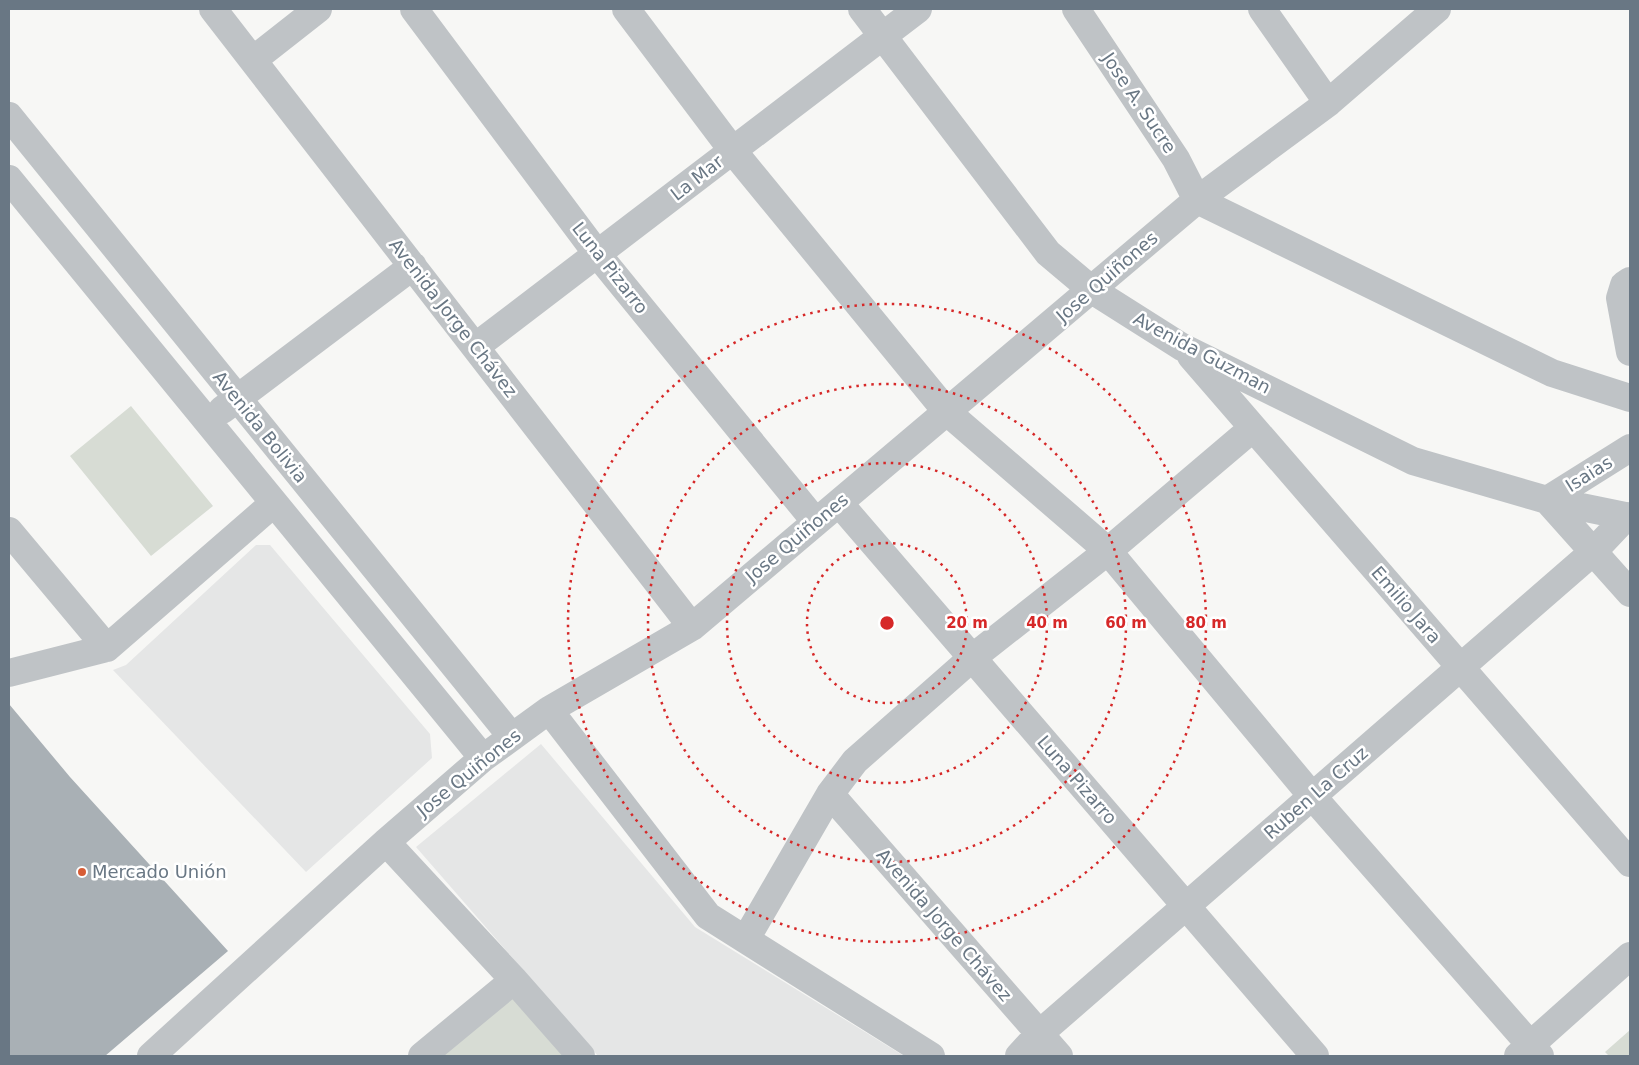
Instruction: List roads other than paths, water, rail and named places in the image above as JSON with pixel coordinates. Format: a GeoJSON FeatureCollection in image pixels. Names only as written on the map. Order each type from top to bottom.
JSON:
{"type":"FeatureCollection","features":[{"type":"Feature","properties":{"kind":"street","name":"Avenida Jorge Chávez"},"geometry":{"type":"LineString","coordinates":[[213,9],[692,627]]}},
{"type":"Feature","properties":{"kind":"street"},"geometry":{"type":"LineString","coordinates":[[253,60],[318,9]]}},
{"type":"Feature","properties":{"kind":"street","name":"Luna Pizarro"},"geometry":{"type":"LineString","coordinates":[[414,9],[598,255],[815,521]]}},
{"type":"Feature","properties":{"kind":"street"},"geometry":{"type":"LineString","coordinates":[[626,9],[733,151],[947,412],[1108,551],[1530,1053],[1630,956]]}},
{"type":"Feature","properties":{"kind":"street","name":"Avenida Guzman"},"geometry":{"type":"LineString","coordinates":[[862,9],[1048,253],[1092,290],[1182,346],[1413,461],[1547,500],[1629,516]]}},
{"type":"Feature","properties":{"kind":"street","name":"La Mar"},"geometry":{"type":"LineString","coordinates":[[475,346],[598,255],[918,9]]}},
{"type":"Feature","properties":{"kind":"street","name":"Jose A. Sucre"},"geometry":{"type":"LineString","coordinates":[[1076,9],[1176,159],[1197,200]]}},
{"type":"Feature","properties":{"kind":"street"},"geometry":{"type":"LineString","coordinates":[[1262,9],[1328,103]]}},
{"type":"Feature","properties":{"kind":"street","name":"Jose Quiñones"},"geometry":{"type":"LineString","coordinates":[[151,1056],[386,842],[483,758],[548,710],[692,627],[815,521],[839,503],[1197,200],[1328,103],[1437,9]]}},
{"type":"Feature","properties":{"kind":"street","name":"Avenida Bolivia"},"geometry":{"type":"LineString","coordinates":[[9,116],[512,738]]}},
{"type":"Feature","properties":{"kind":"street"},"geometry":{"type":"LineString","coordinates":[[9,179],[483,758]]}},
{"type":"Feature","properties":{"kind":"street"},"geometry":{"type":"LineString","coordinates":[[1197,200],[1552,373],[1630,398]]}},
{"type":"Feature","properties":{"kind":"street"},"geometry":{"type":"LineString","coordinates":[[207,422],[413,266]]}},
{"type":"Feature","properties":{"kind":"street"},"geometry":{"type":"LineString","coordinates":[[1630,281],[1624,285],[1620,298],[1630,352]]}},
{"type":"Feature","properties":{"kind":"street","name":"Emilio Jara"},"geometry":{"type":"LineString","coordinates":[[1182,346],[1630,864]]}},
{"type":"Feature","properties":{"kind":"street"},"geometry":{"type":"LineString","coordinates":[[746,939],[830,794],[854,761],[972,658],[1108,551],[1253,428]]}},
{"type":"Feature","properties":{"kind":"street","name":"Isaias"},"geometry":{"type":"LineString","coordinates":[[1547,500],[1630,448]]}},
{"type":"Feature","properties":{"kind":"street"},"geometry":{"type":"LineString","coordinates":[[1547,500],[1630,594]]}},
{"type":"Feature","properties":{"kind":"street"},"geometry":{"type":"LineString","coordinates":[[9,673],[107,648],[274,503]]}},
{"type":"Feature","properties":{"kind":"street","name":"Luna Pizarro"},"geometry":{"type":"LineString","coordinates":[[839,503],[1315,1056]]}},
{"type":"Feature","properties":{"kind":"street","name":"Ruben La Cruz"},"geometry":{"type":"LineString","coordinates":[[1019,1056],[1039,1034],[1593,552],[1629,516]]}},
{"type":"Feature","properties":{"kind":"street"},"geometry":{"type":"LineString","coordinates":[[9,531],[107,648]]}},
{"type":"Feature","properties":{"kind":"street"},"geometry":{"type":"LineString","coordinates":[[548,710],[708,916],[931,1056]]}},
{"type":"Feature","properties":{"kind":"street","name":"Avenida Jorge Chávez"},"geometry":{"type":"LineString","coordinates":[[830,794],[1059,1056]]}},
{"type":"Feature","properties":{"kind":"street"},"geometry":{"type":"LineString","coordinates":[[386,842],[514,980],[581,1056]]}},
{"type":"Feature","properties":{"kind":"street"},"geometry":{"type":"LineString","coordinates":[[422,1056],[514,980]]}},
{"type":"Feature","properties":{"kind":"place","name":"Mercado Unión"},"geometry":{"type":"Point","coordinates":[82,872]}}]}
